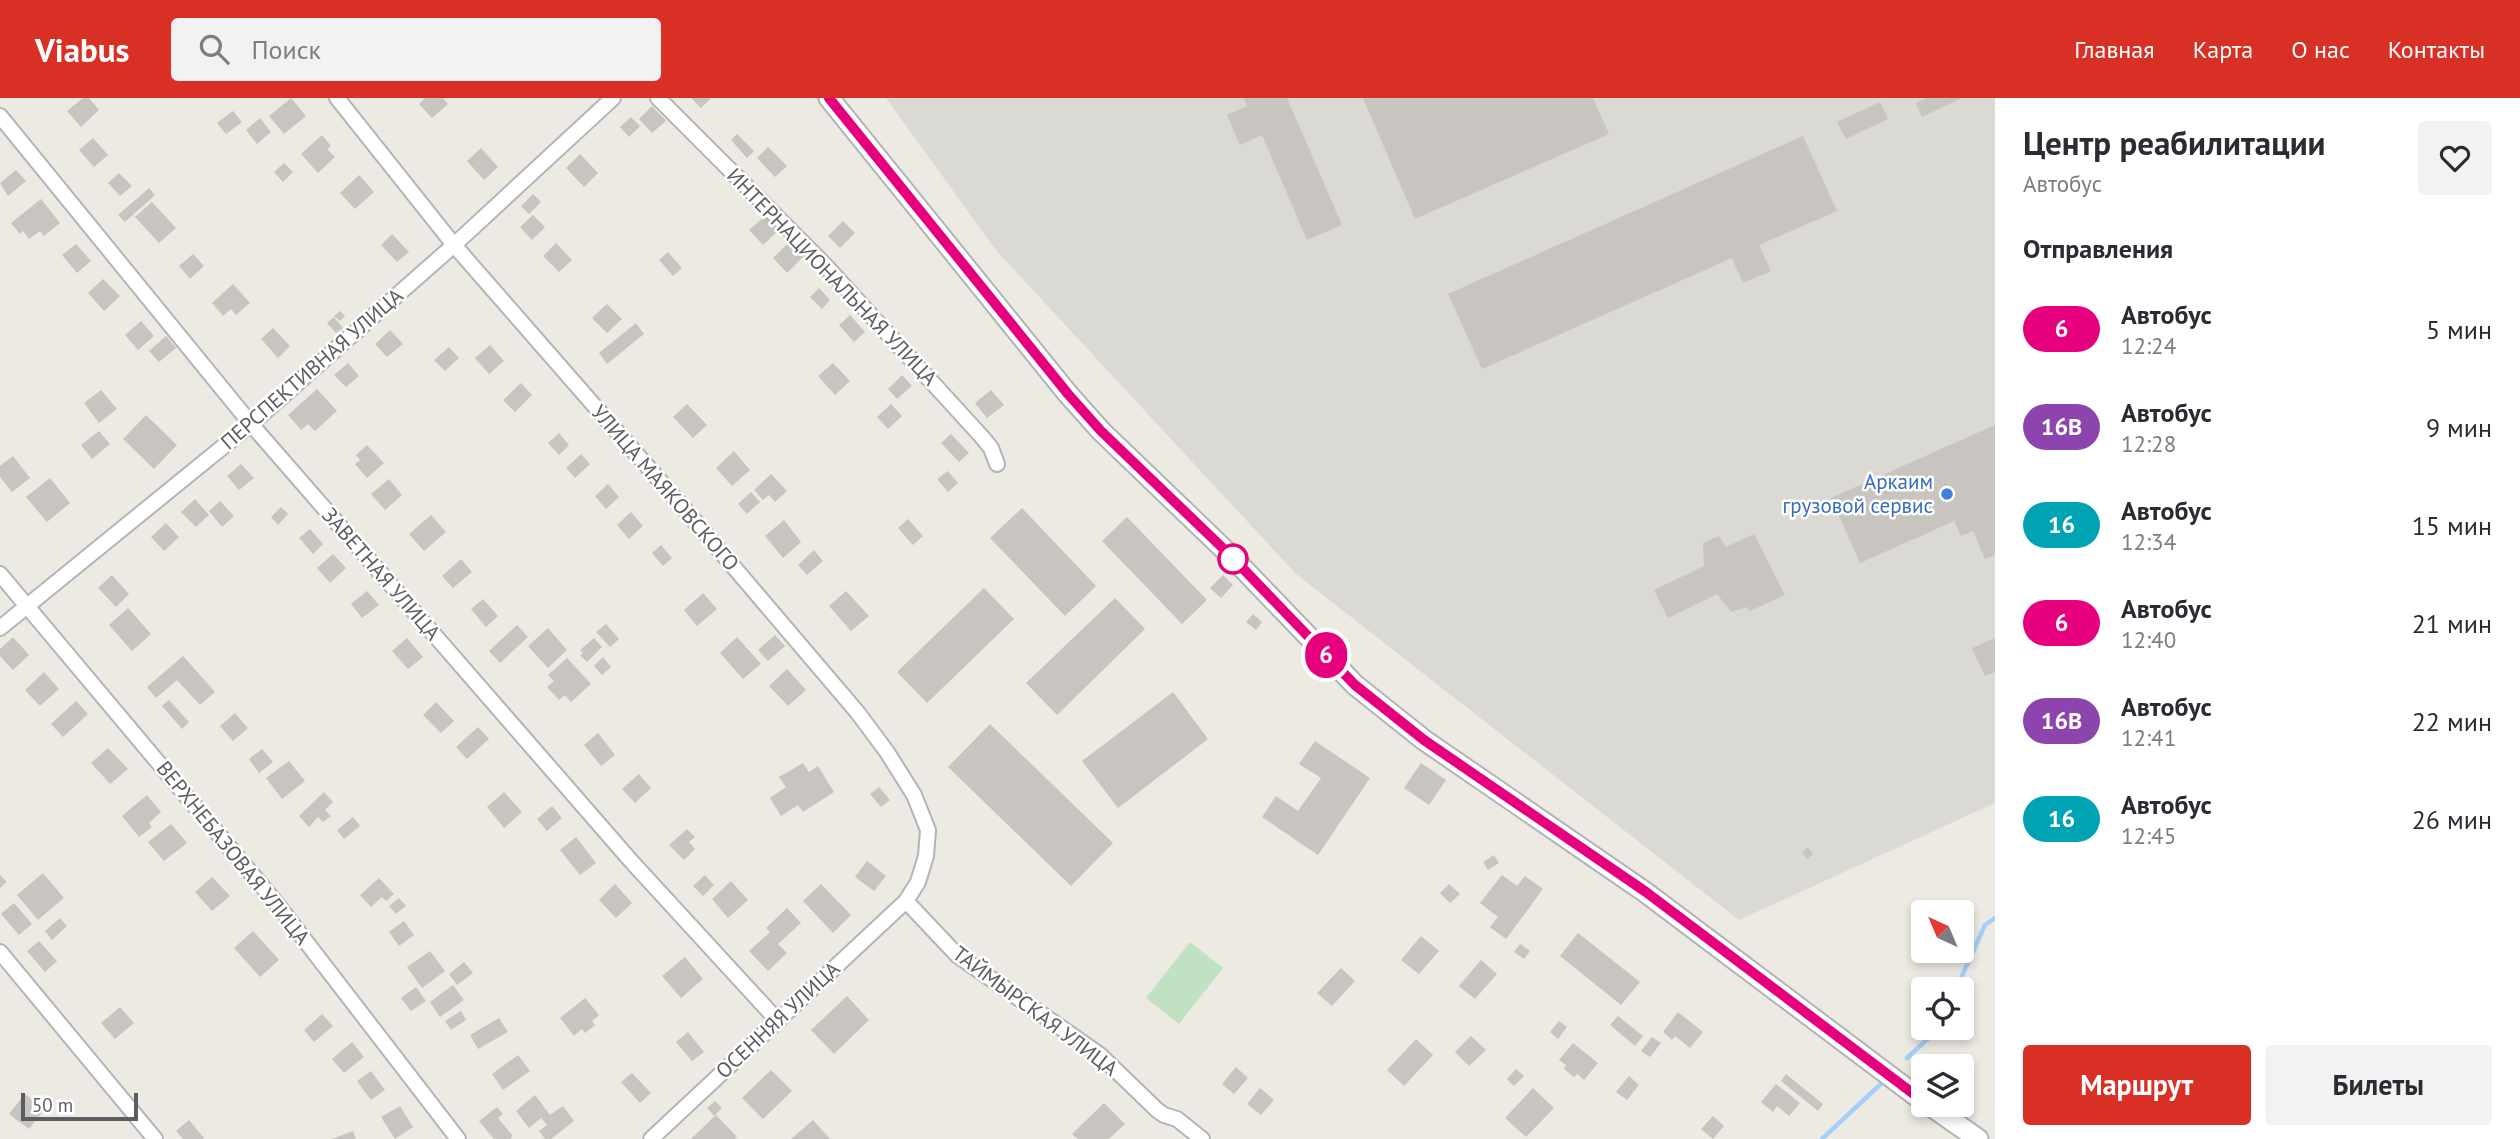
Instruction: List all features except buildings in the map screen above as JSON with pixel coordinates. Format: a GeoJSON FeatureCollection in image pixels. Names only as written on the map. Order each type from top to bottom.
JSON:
{"type":"FeatureCollection","features":[{"type":"Feature","properties":{"kind":"main road"},"geometry":{"type":"LineString","coordinates":[[829,98],[1068,394],[1101,431],[1230,555],[1355,685],[1424,740],[1646,892],[1911,1092]]}},
{"type":"Feature","properties":{"kind":"main road"},"geometry":{"type":"LineString","coordinates":[[1947,1117],[1978,1139]]}},
{"type":"Feature","properties":{"kind":"street","name":"УЛИЦА МАЯКОВСКОГО"},"geometry":{"type":"LineString","coordinates":[[337,98],[454,245],[690,516],[858,713],[887,752],[914,795],[928,830],[926,856],[918,882],[906,901]]}},
{"type":"Feature","properties":{"kind":"street","name":"ПЕРСПЕКТИВНАЯ УЛИЦА"},"geometry":{"type":"LineString","coordinates":[[0,628],[251,424],[454,245],[613,98]]}},
{"type":"Feature","properties":{"kind":"street","name":"ИНТЕРНАЦИОНАЛЬНАЯ УЛИЦА"},"geometry":{"type":"LineString","coordinates":[[658,98],[825,265],[982,437],[991,448],[997,464]]}},
{"type":"Feature","properties":{"kind":"street","name":"ЗАВЕТНАЯ УЛИЦА"},"geometry":{"type":"LineString","coordinates":[[0,116],[251,424],[631,862],[776,1020]]}},
{"type":"Feature","properties":{"kind":"street","name":"ВЕРХНЕБАЗОВАЯ УЛИЦА"},"geometry":{"type":"LineString","coordinates":[[0,574],[276,904],[458,1139]]}},
{"type":"Feature","properties":{"kind":"street","name":"ОСЕННЯЯ УЛИЦА"},"geometry":{"type":"LineString","coordinates":[[651,1139],[906,901]]}},
{"type":"Feature","properties":{"kind":"street","name":"ТАЙМЫРСКАЯ УЛИЦА"},"geometry":{"type":"LineString","coordinates":[[906,901],[957,955],[1100,1055],[1157,1110],[1177,1119],[1202,1139]]}},
{"type":"Feature","properties":{"kind":"street"},"geometry":{"type":"LineString","coordinates":[[0,952],[155,1139]]}},
{"type":"Feature","properties":{"kind":"shaded area"},"geometry":{"type":"Polygon","coordinates":[[[886,98],[1995,98],[1995,803],[1739,920],[1296,574],[995,249],[886,98]]]}},
{"type":"Feature","properties":{"kind":"green space"},"geometry":{"type":"Polygon","coordinates":[[[1190,942],[1223,968],[1179,1024],[1146,998],[1190,942]]]}},
{"type":"Feature","properties":{"kind":"waterway"},"geometry":{"type":"LineString","coordinates":[[1961,977],[1985,925],[1995,918]]}},
{"type":"Feature","properties":{"kind":"waterway"},"geometry":{"type":"LineString","coordinates":[[1907,1058],[1926,1040]]}},
{"type":"Feature","properties":{"kind":"waterway"},"geometry":{"type":"LineString","coordinates":[[1822,1139],[1885,1080]]}},
{"type":"Feature","properties":{"kind":"bus line","name":"6"},"geometry":{"type":"LineString","coordinates":[[829,98],[1068,394],[1101,431],[1230,555],[1355,685],[1424,740],[1646,892],[1911,1092]]}},
{"type":"Feature","properties":{"kind":"place","name":"Аркаим грузовой сервис"},"geometry":{"type":"Point","coordinates":[1947,494]}}]}
